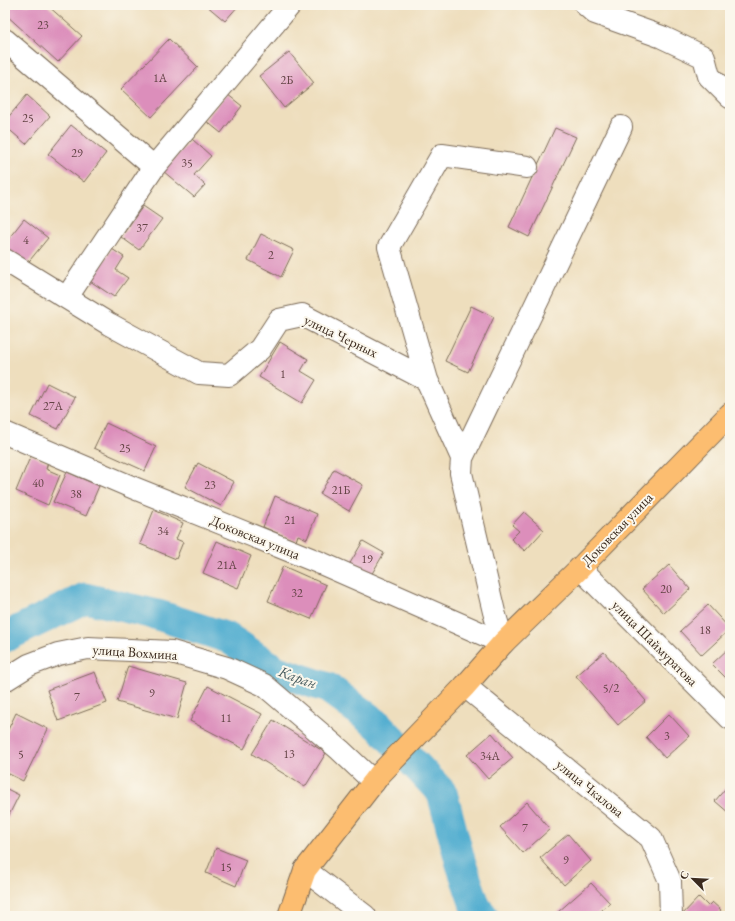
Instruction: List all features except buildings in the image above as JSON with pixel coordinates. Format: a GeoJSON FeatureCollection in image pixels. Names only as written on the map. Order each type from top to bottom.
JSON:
{"type":"FeatureCollection","features":[{"type":"Feature","properties":{"kind":"main road","name":"Доковская улица"},"geometry":{"type":"LineString","coordinates":[[289,916],[305,870],[377,778],[413,738],[466,686],[503,643],[580,568],[730,414]]}},
{"type":"Feature","properties":{"kind":"street"},"geometry":{"type":"LineString","coordinates":[[67,297],[154,167],[290,5]]}},
{"type":"Feature","properties":{"kind":"street"},"geometry":{"type":"LineString","coordinates":[[586,5],[595,13],[662,37],[704,57],[709,76],[730,97]]}},
{"type":"Feature","properties":{"kind":"street"},"geometry":{"type":"LineString","coordinates":[[5,40],[154,167]]}},
{"type":"Feature","properties":{"kind":"street"},"geometry":{"type":"LineString","coordinates":[[503,643],[494,612],[461,473],[462,458],[621,127]]}},
{"type":"Feature","properties":{"kind":"street"},"geometry":{"type":"LineString","coordinates":[[462,458],[427,380],[389,247],[442,155],[527,167]]}},
{"type":"Feature","properties":{"kind":"street","name":"улица Черных"},"geometry":{"type":"LineString","coordinates":[[5,260],[109,324],[199,373],[229,375],[260,349],[279,320],[302,315],[427,380]]}},
{"type":"Feature","properties":{"kind":"street","name":"Доковская улица"},"geometry":{"type":"LineString","coordinates":[[5,433],[134,488],[323,564],[503,643]]}},
{"type":"Feature","properties":{"kind":"street","name":"улица Шаймуратова"},"geometry":{"type":"LineString","coordinates":[[580,568],[730,718]]}},
{"type":"Feature","properties":{"kind":"street","name":"улица Вохмина"},"geometry":{"type":"LineString","coordinates":[[5,680],[29,665],[58,654],[88,648],[172,652],[227,668],[264,685],[340,750],[377,778]]}},
{"type":"Feature","properties":{"kind":"street","name":"улица Чкалова"},"geometry":{"type":"LineString","coordinates":[[466,686],[650,838],[670,881],[671,916]]}},
{"type":"Feature","properties":{"kind":"street"},"geometry":{"type":"LineString","coordinates":[[305,870],[365,916]]}},
{"type":"Feature","properties":{"kind":"waterway","name":"Каран"},"geometry":{"type":"LineString","coordinates":[[5,637],[85,598],[158,615],[228,638],[277,671],[328,688],[378,725],[442,793],[461,864],[476,908],[483,916]]}}]}
